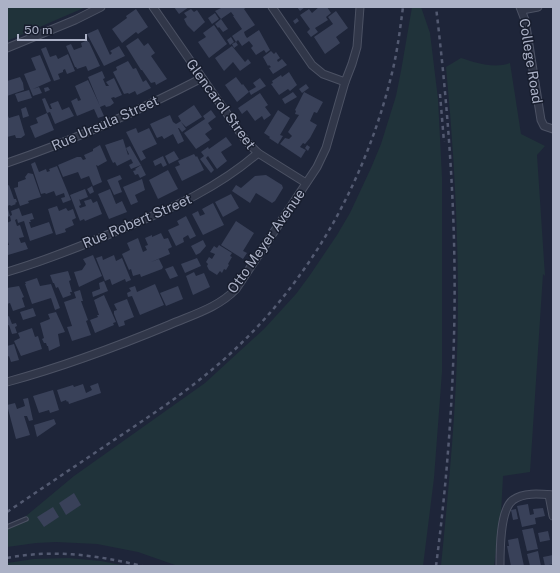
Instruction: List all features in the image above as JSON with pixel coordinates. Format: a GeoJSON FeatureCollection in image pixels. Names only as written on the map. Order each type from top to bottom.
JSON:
{"type":"FeatureCollection","features":[{"type":"Feature","properties":{"kind":"street"},"geometry":{"type":"LineString","coordinates":[[7,48],[75,20],[101,7]]}},
{"type":"Feature","properties":{"kind":"street","name":"Glencarol Street"},"geometry":{"type":"LineString","coordinates":[[153,7],[246,141],[258,153],[306,183]]}},
{"type":"Feature","properties":{"kind":"street"},"geometry":{"type":"LineString","coordinates":[[272,7],[312,65],[323,74],[345,82]]}},
{"type":"Feature","properties":{"kind":"street","name":"Otto Meyer Avenue"},"geometry":{"type":"LineString","coordinates":[[7,382],[36,374],[120,345],[215,306],[233,292],[317,167],[326,148],[357,46],[360,7]]}},
{"type":"Feature","properties":{"kind":"street"},"geometry":{"type":"LineString","coordinates":[[521,8],[538,7]]}},
{"type":"Feature","properties":{"kind":"street","name":"College Road"},"geometry":{"type":"LineString","coordinates":[[521,8],[525,20],[540,120],[544,126],[553,129]]}},
{"type":"Feature","properties":{"kind":"street","name":"Rue Ursula Street"},"geometry":{"type":"LineString","coordinates":[[7,163],[101,127],[148,106],[202,78]]}},
{"type":"Feature","properties":{"kind":"street","name":"Rue Robert Street"},"geometry":{"type":"LineString","coordinates":[[7,272],[96,240],[168,210],[213,187],[240,169],[258,153]]}},
{"type":"Feature","properties":{"kind":"street"},"geometry":{"type":"LineString","coordinates":[[500,566],[501,538],[508,505],[513,500],[519,497],[539,493],[551,495],[553,516]]}},
{"type":"Feature","properties":{"kind":"lane"},"geometry":{"type":"LineString","coordinates":[[7,527],[26,519]]}},
{"type":"Feature","properties":{"kind":"shaded area"},"geometry":{"type":"Polygon","coordinates":[[[7,7],[86,7],[7,41],[7,7]]]}},
{"type":"Feature","properties":{"kind":"shaded area"},"geometry":{"type":"Polygon","coordinates":[[[412,7],[421,7],[430,33],[438,99],[442,177],[442,372],[434,478],[423,566],[178,566],[138,552],[97,544],[56,542],[7,547],[7,527],[20,521],[74,476],[205,383],[264,329],[296,294],[337,235],[350,213],[381,144],[396,96],[412,7]]]}},
{"type":"Feature","properties":{"kind":"shaded area"},"geometry":{"type":"Polygon","coordinates":[[[461,58],[491,65],[504,65],[510,63],[521,134],[545,146],[537,155],[545,276],[543,274],[530,472],[503,476],[501,513],[494,566],[441,566],[455,405],[458,303],[457,224],[446,67],[461,58]]]}},
{"type":"Feature","properties":{"kind":"shaded area"},"geometry":{"type":"Polygon","coordinates":[[[68,558],[101,561],[126,566],[7,566],[7,563],[34,559],[68,558]]]}},
{"type":"Feature","properties":{"kind":"building"},"geometry":{"type":"Polygon","coordinates":[[[174,7],[189,7],[179,14],[174,7]]]}},
{"type":"Feature","properties":{"kind":"building"},"geometry":{"type":"Polygon","coordinates":[[[223,7],[247,7],[244,9],[255,25],[244,32],[245,35],[247,38],[259,30],[270,50],[266,53],[264,50],[256,55],[251,48],[253,46],[249,41],[242,46],[238,40],[236,42],[232,36],[242,29],[231,12],[221,19],[215,11],[223,7]]]}},
{"type":"Feature","properties":{"kind":"building"},"geometry":{"type":"Polygon","coordinates":[[[297,7],[305,7],[300,11],[297,7]]]}},
{"type":"Feature","properties":{"kind":"building"},"geometry":{"type":"Polygon","coordinates":[[[319,7],[327,7],[331,13],[326,17],[328,20],[315,28],[318,32],[311,37],[307,32],[310,29],[300,15],[309,9],[312,13],[319,7]]]}},
{"type":"Feature","properties":{"kind":"building"},"geometry":{"type":"Polygon","coordinates":[[[136,9],[148,27],[138,34],[136,32],[122,43],[112,29],[136,9]]]}},
{"type":"Feature","properties":{"kind":"building"},"geometry":{"type":"Polygon","coordinates":[[[191,9],[194,12],[197,10],[205,22],[194,32],[187,25],[184,19],[187,17],[184,13],[191,9]]]}},
{"type":"Feature","properties":{"kind":"building"},"geometry":{"type":"Polygon","coordinates":[[[336,11],[348,28],[336,37],[340,43],[325,54],[314,37],[333,24],[328,17],[336,11]]]}},
{"type":"Feature","properties":{"kind":"building"},"geometry":{"type":"Polygon","coordinates":[[[215,13],[219,19],[212,24],[208,18],[215,13]]]}},
{"type":"Feature","properties":{"kind":"building"},"geometry":{"type":"Polygon","coordinates":[[[297,18],[299,21],[295,24],[293,21],[297,18]]]}},
{"type":"Feature","properties":{"kind":"building"},"geometry":{"type":"Polygon","coordinates":[[[221,19],[228,29],[223,32],[215,24],[221,19]]]}},
{"type":"Feature","properties":{"kind":"building"},"geometry":{"type":"Polygon","coordinates":[[[214,25],[227,44],[209,58],[198,42],[206,37],[203,33],[214,25]]]}},
{"type":"Feature","properties":{"kind":"building"},"geometry":{"type":"Polygon","coordinates":[[[98,29],[110,55],[112,53],[110,51],[119,46],[125,56],[104,66],[87,34],[98,29]]]}},
{"type":"Feature","properties":{"kind":"building"},"geometry":{"type":"Polygon","coordinates":[[[231,37],[234,42],[230,45],[227,40],[231,37]]]}},
{"type":"Feature","properties":{"kind":"building"},"geometry":{"type":"Polygon","coordinates":[[[138,38],[144,46],[148,43],[155,53],[151,56],[167,79],[156,85],[155,82],[151,83],[141,70],[126,46],[138,38]]]}},
{"type":"Feature","properties":{"kind":"building"},"geometry":{"type":"Polygon","coordinates":[[[88,40],[100,66],[88,71],[86,66],[77,69],[66,46],[71,44],[74,50],[82,47],[81,43],[88,40]]]}},
{"type":"Feature","properties":{"kind":"building"},"geometry":{"type":"Polygon","coordinates":[[[236,42],[238,45],[234,48],[232,44],[236,42]]]}},
{"type":"Feature","properties":{"kind":"building"},"geometry":{"type":"Polygon","coordinates":[[[232,46],[245,62],[248,59],[251,63],[240,71],[233,62],[224,71],[215,58],[232,46]]]}},
{"type":"Feature","properties":{"kind":"building"},"geometry":{"type":"Polygon","coordinates":[[[46,47],[50,57],[56,55],[58,59],[68,54],[75,71],[67,74],[65,69],[63,72],[58,74],[60,79],[54,81],[41,49],[46,47]]]}},
{"type":"Feature","properties":{"kind":"building"},"geometry":{"type":"Polygon","coordinates":[[[271,51],[274,54],[276,52],[280,58],[277,60],[278,62],[282,59],[287,65],[273,74],[269,68],[271,67],[269,65],[268,66],[263,57],[271,51]]]}},
{"type":"Feature","properties":{"kind":"building"},"geometry":{"type":"Polygon","coordinates":[[[40,55],[51,81],[33,89],[39,87],[42,93],[33,96],[24,74],[36,70],[31,58],[40,55]]]}},
{"type":"Feature","properties":{"kind":"building"},"geometry":{"type":"Polygon","coordinates":[[[128,61],[133,69],[136,68],[143,82],[146,80],[151,88],[137,95],[135,91],[129,94],[124,94],[113,72],[117,70],[116,67],[128,61]]]}},
{"type":"Feature","properties":{"kind":"building"},"geometry":{"type":"Polygon","coordinates":[[[102,71],[106,86],[109,86],[106,82],[114,78],[122,95],[111,98],[114,103],[110,106],[106,107],[105,105],[100,107],[104,116],[98,118],[94,109],[77,116],[71,101],[77,98],[78,101],[81,100],[75,86],[88,80],[100,106],[88,77],[102,71]]]}},
{"type":"Feature","properties":{"kind":"building"},"geometry":{"type":"Polygon","coordinates":[[[289,72],[297,85],[290,91],[288,89],[279,95],[271,84],[273,83],[272,81],[289,72]]]}},
{"type":"Feature","properties":{"kind":"building"},"geometry":{"type":"Polygon","coordinates":[[[20,77],[24,90],[7,96],[7,81],[20,77]]]}},
{"type":"Feature","properties":{"kind":"building"},"geometry":{"type":"Polygon","coordinates":[[[236,77],[249,92],[237,102],[225,85],[236,77]]]}},
{"type":"Feature","properties":{"kind":"building"},"geometry":{"type":"Polygon","coordinates":[[[260,78],[266,86],[251,95],[249,91],[256,87],[253,83],[260,78]]]}},
{"type":"Feature","properties":{"kind":"building"},"geometry":{"type":"Polygon","coordinates":[[[306,84],[309,88],[302,93],[299,89],[306,84]]]}},
{"type":"Feature","properties":{"kind":"building"},"geometry":{"type":"Polygon","coordinates":[[[48,87],[50,90],[45,92],[44,88],[48,87]]]}},
{"type":"Feature","properties":{"kind":"building"},"geometry":{"type":"Polygon","coordinates":[[[29,90],[32,98],[18,102],[15,94],[29,90]]]}},
{"type":"Feature","properties":{"kind":"building"},"geometry":{"type":"Polygon","coordinates":[[[293,92],[297,97],[285,104],[282,99],[293,92]]]}},
{"type":"Feature","properties":{"kind":"building"},"geometry":{"type":"Polygon","coordinates":[[[304,92],[323,102],[317,113],[314,112],[310,121],[317,125],[310,138],[300,147],[306,150],[301,158],[280,144],[285,138],[289,139],[292,136],[288,132],[299,115],[295,114],[295,110],[304,92]]]}},
{"type":"Feature","properties":{"kind":"building"},"geometry":{"type":"Polygon","coordinates":[[[260,93],[268,105],[265,107],[271,115],[264,120],[262,116],[255,121],[247,110],[242,114],[238,108],[260,93]]]}},
{"type":"Feature","properties":{"kind":"building"},"geometry":{"type":"Polygon","coordinates":[[[45,98],[50,109],[52,109],[50,104],[58,101],[62,110],[69,107],[74,116],[55,124],[50,112],[47,113],[42,99],[45,98]]]}},
{"type":"Feature","properties":{"kind":"building"},"geometry":{"type":"Polygon","coordinates":[[[194,105],[202,117],[186,127],[181,122],[186,129],[182,132],[178,128],[184,141],[178,144],[173,134],[164,139],[162,136],[157,138],[150,124],[170,115],[173,122],[176,124],[181,121],[178,116],[194,105]]]}},
{"type":"Feature","properties":{"kind":"building"},"geometry":{"type":"Polygon","coordinates":[[[26,107],[29,116],[23,118],[21,109],[26,107]]]}},
{"type":"Feature","properties":{"kind":"building"},"geometry":{"type":"Polygon","coordinates":[[[211,110],[216,117],[208,123],[212,129],[205,134],[210,140],[196,149],[184,133],[205,119],[203,116],[211,110]]]}},
{"type":"Feature","properties":{"kind":"building"},"geometry":{"type":"Polygon","coordinates":[[[278,110],[290,118],[280,135],[283,136],[278,144],[264,133],[278,110]]]}},
{"type":"Feature","properties":{"kind":"building"},"geometry":{"type":"Polygon","coordinates":[[[47,113],[54,130],[35,138],[30,126],[38,123],[36,118],[47,113]]]}},
{"type":"Feature","properties":{"kind":"building"},"geometry":{"type":"Polygon","coordinates":[[[7,114],[9,118],[19,115],[25,135],[21,138],[16,138],[15,135],[7,137],[7,114]]]}},
{"type":"Feature","properties":{"kind":"building"},"geometry":{"type":"Polygon","coordinates":[[[136,128],[138,133],[149,128],[157,144],[142,151],[146,158],[141,161],[126,132],[136,128]]]}},
{"type":"Feature","properties":{"kind":"building"},"geometry":{"type":"Polygon","coordinates":[[[226,137],[232,145],[221,152],[227,161],[217,169],[208,156],[206,158],[214,170],[211,173],[200,159],[204,156],[201,152],[208,147],[209,149],[226,137]]]}},
{"type":"Feature","properties":{"kind":"building"},"geometry":{"type":"Polygon","coordinates":[[[123,139],[128,155],[129,154],[126,148],[130,146],[141,165],[131,169],[129,165],[133,163],[131,159],[117,166],[115,162],[113,163],[105,145],[123,139]]]}},
{"type":"Feature","properties":{"kind":"building"},"geometry":{"type":"Polygon","coordinates":[[[100,145],[107,161],[98,166],[96,165],[102,182],[93,186],[89,176],[81,179],[78,172],[63,177],[58,165],[77,157],[81,157],[83,160],[86,159],[84,155],[93,151],[93,149],[100,145]]]}},
{"type":"Feature","properties":{"kind":"building"},"geometry":{"type":"Polygon","coordinates":[[[307,145],[310,147],[308,151],[305,148],[307,145]]]}},
{"type":"Feature","properties":{"kind":"building"},"geometry":{"type":"Polygon","coordinates":[[[174,151],[179,159],[169,164],[165,156],[174,151]]]}},
{"type":"Feature","properties":{"kind":"building"},"geometry":{"type":"Polygon","coordinates":[[[194,154],[196,157],[197,156],[204,170],[182,181],[175,167],[180,165],[178,161],[194,154]]]}},
{"type":"Feature","properties":{"kind":"building"},"geometry":{"type":"Polygon","coordinates":[[[163,156],[167,165],[163,167],[161,163],[155,166],[153,161],[163,156]]]}},
{"type":"Feature","properties":{"kind":"building"},"geometry":{"type":"Polygon","coordinates":[[[35,162],[39,172],[46,169],[47,172],[50,171],[49,169],[57,166],[71,200],[63,203],[61,198],[65,197],[64,193],[56,196],[54,191],[41,194],[31,164],[35,162]]]}},
{"type":"Feature","properties":{"kind":"building"},"geometry":{"type":"Polygon","coordinates":[[[141,165],[146,175],[140,178],[138,174],[135,175],[133,171],[141,165]]]}},
{"type":"Feature","properties":{"kind":"building"},"geometry":{"type":"Polygon","coordinates":[[[168,170],[178,189],[158,199],[149,180],[168,170]]]}},
{"type":"Feature","properties":{"kind":"building"},"geometry":{"type":"Polygon","coordinates":[[[28,173],[33,174],[41,197],[28,201],[29,203],[20,206],[14,188],[18,187],[18,182],[26,179],[25,177],[28,173]]]}},
{"type":"Feature","properties":{"kind":"building"},"geometry":{"type":"Polygon","coordinates":[[[120,175],[122,179],[118,181],[122,192],[114,195],[107,180],[120,175]]]}},
{"type":"Feature","properties":{"kind":"building"},"geometry":{"type":"Polygon","coordinates":[[[266,175],[282,185],[283,188],[275,201],[272,203],[256,193],[250,203],[232,191],[236,185],[241,188],[255,176],[266,175]]]}},
{"type":"Feature","properties":{"kind":"building"},"geometry":{"type":"Polygon","coordinates":[[[142,179],[145,190],[135,195],[138,202],[131,205],[123,187],[142,179]]]}},
{"type":"Feature","properties":{"kind":"building"},"geometry":{"type":"Polygon","coordinates":[[[9,185],[14,199],[16,199],[17,202],[11,206],[7,206],[7,186],[9,185]]]}},
{"type":"Feature","properties":{"kind":"building"},"geometry":{"type":"Polygon","coordinates":[[[92,186],[94,192],[90,194],[87,189],[92,186]]]}},
{"type":"Feature","properties":{"kind":"building"},"geometry":{"type":"Polygon","coordinates":[[[85,189],[88,197],[79,199],[81,205],[79,206],[80,208],[86,206],[84,201],[91,199],[93,203],[97,201],[102,214],[85,221],[84,219],[80,221],[70,195],[85,189]]]}},
{"type":"Feature","properties":{"kind":"building"},"geometry":{"type":"Polygon","coordinates":[[[110,189],[116,204],[122,201],[127,212],[109,219],[98,194],[110,189]]]}},
{"type":"Feature","properties":{"kind":"building"},"geometry":{"type":"Polygon","coordinates":[[[231,194],[239,208],[223,217],[215,202],[231,194]]]}},
{"type":"Feature","properties":{"kind":"building"},"geometry":{"type":"Polygon","coordinates":[[[213,203],[224,225],[203,235],[192,214],[198,211],[200,216],[205,214],[202,209],[213,203]]]}},
{"type":"Feature","properties":{"kind":"building"},"geometry":{"type":"Polygon","coordinates":[[[57,206],[59,211],[66,208],[68,211],[73,209],[76,218],[72,220],[74,225],[65,229],[66,232],[56,235],[48,209],[57,206]]]}},
{"type":"Feature","properties":{"kind":"building"},"geometry":{"type":"Polygon","coordinates":[[[19,208],[22,216],[32,213],[34,219],[30,220],[31,222],[29,222],[31,228],[49,222],[53,233],[30,241],[24,221],[18,223],[17,219],[15,220],[17,226],[20,225],[24,237],[19,238],[21,243],[25,242],[28,249],[8,255],[7,245],[9,245],[7,239],[7,223],[11,221],[11,211],[19,208]]]}},
{"type":"Feature","properties":{"kind":"building"},"geometry":{"type":"Polygon","coordinates":[[[8,209],[10,216],[7,217],[7,210],[8,209]]]}},
{"type":"Feature","properties":{"kind":"building"},"geometry":{"type":"Polygon","coordinates":[[[186,216],[196,236],[190,239],[188,235],[183,238],[184,242],[176,246],[168,230],[179,225],[177,221],[186,216]]]}},
{"type":"Feature","properties":{"kind":"building"},"geometry":{"type":"Polygon","coordinates":[[[236,221],[254,233],[243,251],[247,253],[243,259],[221,245],[236,221]]]}},
{"type":"Feature","properties":{"kind":"building"},"geometry":{"type":"Polygon","coordinates":[[[161,233],[164,239],[168,238],[172,247],[168,249],[170,254],[151,262],[159,259],[163,267],[162,269],[141,277],[140,274],[133,276],[131,269],[129,270],[122,254],[130,250],[127,243],[138,238],[143,252],[147,250],[145,246],[148,245],[145,238],[161,233]]]}},
{"type":"Feature","properties":{"kind":"building"},"geometry":{"type":"Polygon","coordinates":[[[203,240],[206,246],[196,255],[191,246],[203,240]]]}},
{"type":"Feature","properties":{"kind":"building"},"geometry":{"type":"Polygon","coordinates":[[[219,245],[232,253],[230,256],[232,257],[226,270],[224,269],[222,273],[220,271],[217,275],[209,270],[206,262],[209,257],[212,259],[215,254],[210,252],[214,246],[217,248],[219,245]]]}},
{"type":"Feature","properties":{"kind":"building"},"geometry":{"type":"Polygon","coordinates":[[[93,255],[102,276],[79,287],[74,272],[82,270],[86,264],[83,259],[93,255]]]}},
{"type":"Feature","properties":{"kind":"building"},"geometry":{"type":"Polygon","coordinates":[[[114,255],[116,261],[122,258],[131,280],[126,282],[125,279],[112,285],[110,279],[105,281],[96,258],[102,256],[103,260],[114,255]]]}},
{"type":"Feature","properties":{"kind":"building"},"geometry":{"type":"Polygon","coordinates":[[[197,258],[201,266],[185,273],[181,264],[197,258]]]}},
{"type":"Feature","properties":{"kind":"building"},"geometry":{"type":"Polygon","coordinates":[[[173,266],[178,276],[170,279],[165,269],[173,266]]]}},
{"type":"Feature","properties":{"kind":"building"},"geometry":{"type":"Polygon","coordinates":[[[68,271],[71,280],[69,281],[72,292],[70,292],[71,295],[63,298],[58,287],[56,288],[53,283],[50,275],[68,271]]]}},
{"type":"Feature","properties":{"kind":"building"},"geometry":{"type":"Polygon","coordinates":[[[194,272],[196,276],[204,273],[210,287],[193,295],[186,276],[194,272]]]}},
{"type":"Feature","properties":{"kind":"building"},"geometry":{"type":"Polygon","coordinates":[[[37,278],[40,286],[51,284],[60,308],[55,310],[51,298],[32,304],[25,282],[37,278]]]}},
{"type":"Feature","properties":{"kind":"building"},"geometry":{"type":"Polygon","coordinates":[[[104,281],[108,291],[93,297],[92,292],[100,289],[99,283],[104,281]]]}},
{"type":"Feature","properties":{"kind":"building"},"geometry":{"type":"Polygon","coordinates":[[[155,284],[164,305],[140,315],[132,296],[128,297],[127,293],[131,291],[129,288],[135,286],[137,292],[155,284]]]}},
{"type":"Feature","properties":{"kind":"building"},"geometry":{"type":"Polygon","coordinates":[[[19,286],[24,297],[22,298],[25,307],[13,311],[10,303],[7,304],[7,288],[19,286]]]}},
{"type":"Feature","properties":{"kind":"building"},"geometry":{"type":"Polygon","coordinates":[[[178,286],[183,299],[166,306],[160,293],[178,286]]]}},
{"type":"Feature","properties":{"kind":"building"},"geometry":{"type":"Polygon","coordinates":[[[80,290],[83,301],[81,301],[88,320],[86,321],[91,335],[72,341],[67,327],[72,326],[64,302],[76,298],[74,292],[80,290]]]}},
{"type":"Feature","properties":{"kind":"building"},"geometry":{"type":"Polygon","coordinates":[[[104,295],[116,322],[113,323],[114,325],[95,333],[90,320],[98,317],[97,315],[99,315],[94,300],[104,295]]]}},
{"type":"Feature","properties":{"kind":"building"},"geometry":{"type":"Polygon","coordinates":[[[127,299],[134,317],[124,321],[125,325],[119,327],[114,314],[114,311],[117,310],[114,304],[127,299]]]}},
{"type":"Feature","properties":{"kind":"building"},"geometry":{"type":"Polygon","coordinates":[[[33,308],[36,316],[23,320],[20,312],[33,308]]]}},
{"type":"Feature","properties":{"kind":"building"},"geometry":{"type":"Polygon","coordinates":[[[56,312],[65,332],[58,334],[60,346],[49,351],[48,346],[42,339],[44,338],[40,323],[50,319],[48,314],[56,312]]]}},
{"type":"Feature","properties":{"kind":"building"},"geometry":{"type":"Polygon","coordinates":[[[9,316],[12,324],[16,323],[17,326],[15,327],[17,333],[12,334],[9,325],[7,326],[7,317],[9,316]]]}},
{"type":"Feature","properties":{"kind":"building"},"geometry":{"type":"Polygon","coordinates":[[[32,328],[35,337],[38,336],[42,349],[21,356],[14,341],[20,338],[18,333],[32,328]]]}},
{"type":"Feature","properties":{"kind":"building"},"geometry":{"type":"Polygon","coordinates":[[[14,344],[19,360],[11,362],[9,356],[7,357],[7,346],[14,344]]]}},
{"type":"Feature","properties":{"kind":"building"},"geometry":{"type":"Polygon","coordinates":[[[98,383],[101,393],[69,404],[66,400],[61,402],[57,390],[73,385],[74,387],[83,384],[86,393],[92,390],[90,386],[98,383]]]}},
{"type":"Feature","properties":{"kind":"building"},"geometry":{"type":"Polygon","coordinates":[[[53,390],[59,410],[50,413],[49,410],[39,413],[33,396],[53,390]]]}},
{"type":"Feature","properties":{"kind":"building"},"geometry":{"type":"Polygon","coordinates":[[[28,398],[33,420],[29,421],[27,416],[24,416],[30,435],[16,439],[7,405],[15,403],[17,409],[25,406],[23,399],[28,398]]]}},
{"type":"Feature","properties":{"kind":"building"},"geometry":{"type":"Polygon","coordinates":[[[54,419],[56,424],[37,437],[34,425],[54,419]]]}},
{"type":"Feature","properties":{"kind":"building"},"geometry":{"type":"Polygon","coordinates":[[[74,493],[81,505],[66,515],[59,503],[74,493]]]}},
{"type":"Feature","properties":{"kind":"building"},"geometry":{"type":"Polygon","coordinates":[[[528,504],[530,515],[534,514],[533,509],[543,508],[545,516],[535,518],[536,524],[522,527],[517,506],[528,504]]]}},
{"type":"Feature","properties":{"kind":"building"},"geometry":{"type":"Polygon","coordinates":[[[53,507],[59,517],[44,527],[37,517],[53,507]]]}},
{"type":"Feature","properties":{"kind":"building"},"geometry":{"type":"Polygon","coordinates":[[[516,509],[518,519],[513,520],[511,510],[516,509]]]}},
{"type":"Feature","properties":{"kind":"building"},"geometry":{"type":"Polygon","coordinates":[[[533,528],[538,549],[527,551],[522,530],[533,528]]]}},
{"type":"Feature","properties":{"kind":"building"},"geometry":{"type":"Polygon","coordinates":[[[548,531],[550,540],[540,542],[538,533],[548,531]]]}},
{"type":"Feature","properties":{"kind":"building"},"geometry":{"type":"Polygon","coordinates":[[[518,538],[524,566],[511,566],[507,546],[509,546],[508,540],[518,538]]]}},
{"type":"Feature","properties":{"kind":"building"},"geometry":{"type":"Polygon","coordinates":[[[538,551],[541,566],[530,566],[527,554],[538,551]]]}},
{"type":"Feature","properties":{"kind":"building"},"geometry":{"type":"Polygon","coordinates":[[[553,555],[553,564],[545,566],[543,557],[553,555]]]}},
{"type":"Feature","properties":{"kind":"railway"},"geometry":{"type":"LineString","coordinates":[[7,512],[149,417],[189,388],[246,339],[275,307],[302,272],[325,236],[346,199],[364,159],[379,119],[391,77],[397,51],[403,7]]}},
{"type":"Feature","properties":{"kind":"railway"},"geometry":{"type":"LineString","coordinates":[[436,7],[445,89],[451,171],[455,295],[450,423],[446,480],[436,566]]}},
{"type":"Feature","properties":{"kind":"railway"},"geometry":{"type":"LineString","coordinates":[[440,94],[444,142]]}},
{"type":"Feature","properties":{"kind":"railway"},"geometry":{"type":"LineString","coordinates":[[7,558],[24,555],[75,554],[142,566]]}}]}
